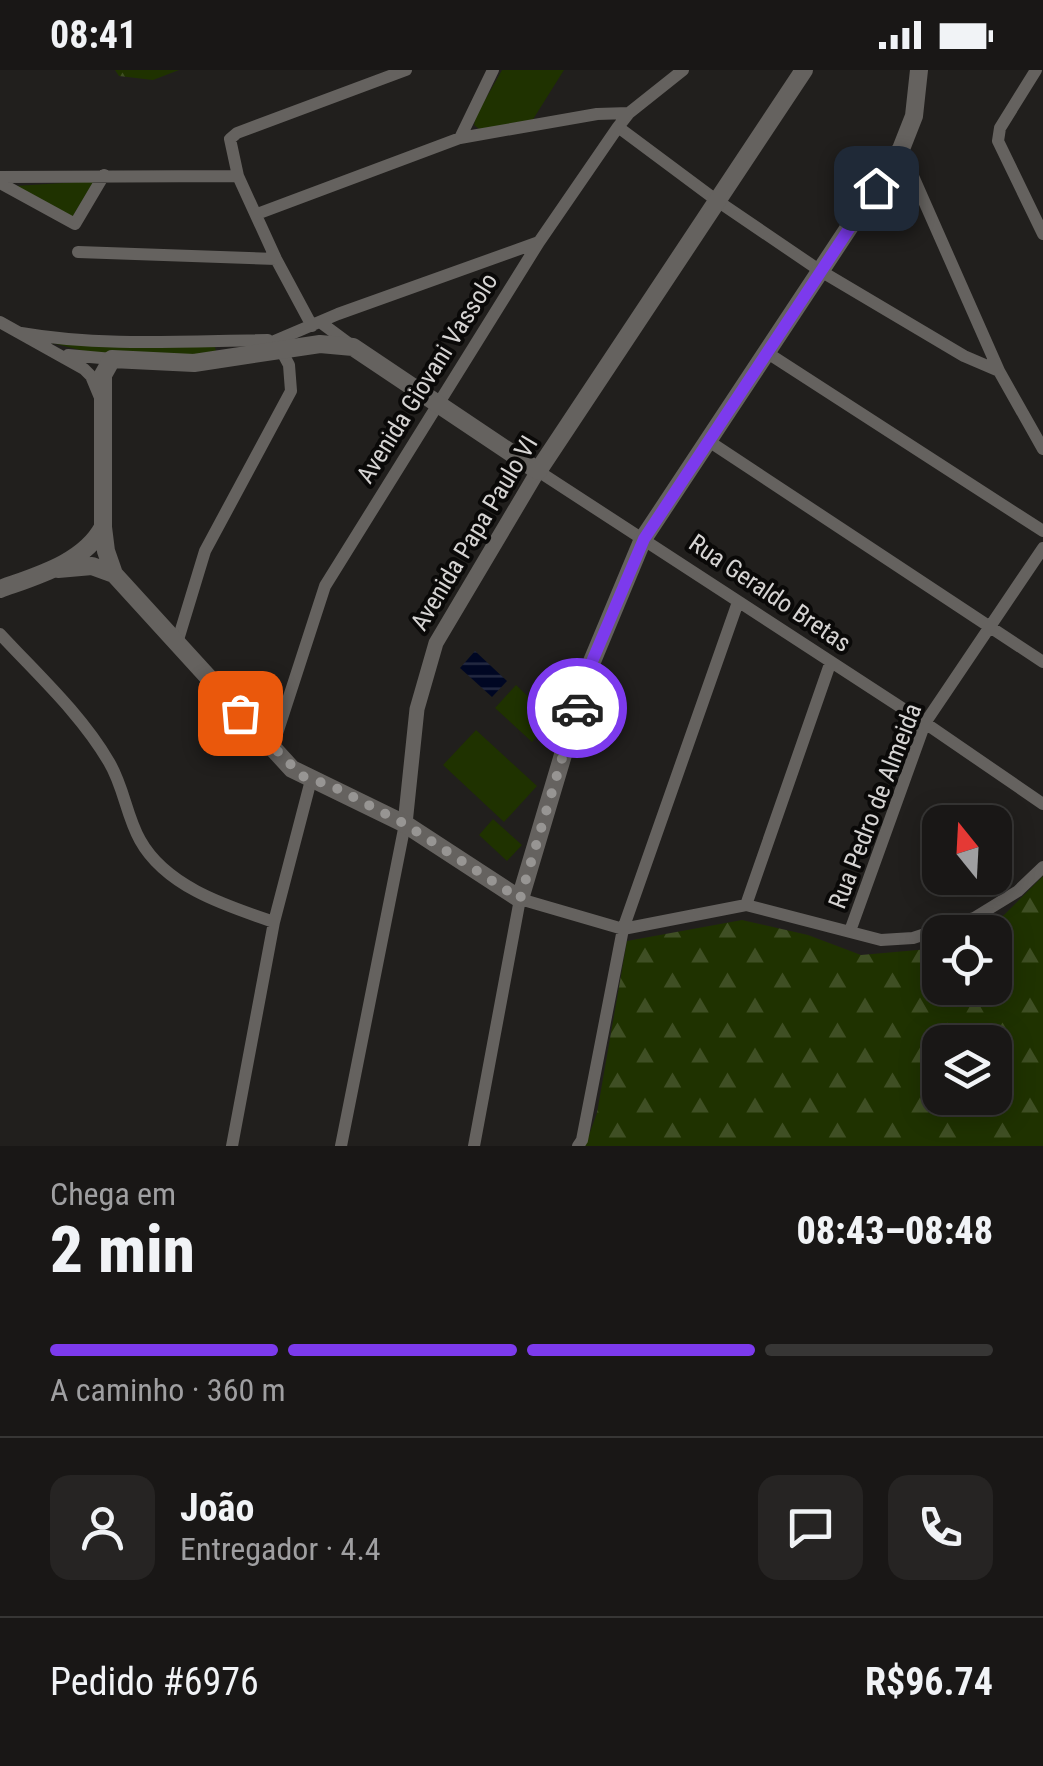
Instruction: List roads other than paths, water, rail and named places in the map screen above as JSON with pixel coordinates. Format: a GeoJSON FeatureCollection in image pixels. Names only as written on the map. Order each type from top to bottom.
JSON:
{"type":"FeatureCollection","features":[{"type":"Feature","properties":{"kind":"main road","name":"Avenida Papa Paulo VI"},"geometry":{"type":"LineString","coordinates":[[538,472],[804,70]]}},
{"type":"Feature","properties":{"kind":"main road"},"geometry":{"type":"LineString","coordinates":[[353,347],[278,346],[194,362],[112,360],[103,375],[102,402],[106,552],[114,574],[292,769],[405,824],[520,899],[588,671],[644,539],[901,149],[914,116],[919,70]]}},
{"type":"Feature","properties":{"kind":"main road","name":"Rua Geraldo Bretas"},"geometry":{"type":"LineString","coordinates":[[353,347],[538,472]]}},
{"type":"Feature","properties":{"kind":"main road"},"geometry":{"type":"LineString","coordinates":[[0,590],[52,570],[85,550],[104,527]]}},
{"type":"Feature","properties":{"kind":"main road"},"geometry":{"type":"LineString","coordinates":[[52,570],[92,566],[114,574]]}},
{"type":"Feature","properties":{"kind":"street","name":"Rua Geraldo Bretas"},"geometry":{"type":"LineString","coordinates":[[353,347],[316,324],[276,259],[238,176],[230,139],[237,133],[406,70]]}},
{"type":"Feature","properties":{"kind":"street"},"geometry":{"type":"LineString","coordinates":[[460,138],[492,70]]}},
{"type":"Feature","properties":{"kind":"street","name":"Avenida Giovani Vassolo"},"geometry":{"type":"LineString","coordinates":[[272,749],[325,586],[538,242],[629,113],[682,70]]}},
{"type":"Feature","properties":{"kind":"street"},"geometry":{"type":"LineString","coordinates":[[1036,70],[998,136],[999,145],[1040,216],[1043,234]]}},
{"type":"Feature","properties":{"kind":"street"},"geometry":{"type":"LineString","coordinates":[[257,214],[460,138],[598,114],[629,113]]}},
{"type":"Feature","properties":{"kind":"street"},"geometry":{"type":"LineString","coordinates":[[618,127],[819,270],[964,356],[999,371]]}},
{"type":"Feature","properties":{"kind":"street"},"geometry":{"type":"LineString","coordinates":[[901,149],[999,371],[1043,449]]}},
{"type":"Feature","properties":{"kind":"street"},"geometry":{"type":"LineString","coordinates":[[0,180],[76,224],[104,175]]}},
{"type":"Feature","properties":{"kind":"street"},"geometry":{"type":"LineString","coordinates":[[0,180],[104,175],[238,176]]}},
{"type":"Feature","properties":{"kind":"street"},"geometry":{"type":"LineString","coordinates":[[876,188],[884,184],[905,185],[924,203]]}},
{"type":"Feature","properties":{"kind":"street"},"geometry":{"type":"LineString","coordinates":[[21,333],[50,338],[278,346],[316,324],[538,242]]}},
{"type":"Feature","properties":{"kind":"street"},"geometry":{"type":"LineString","coordinates":[[78,252],[276,259]]}},
{"type":"Feature","properties":{"kind":"street"},"geometry":{"type":"LineString","coordinates":[[0,322],[60,354],[91,376],[102,402]]}},
{"type":"Feature","properties":{"kind":"street"},"geometry":{"type":"LineString","coordinates":[[176,642],[204,551],[292,391],[288,365],[278,346]]}},
{"type":"Feature","properties":{"kind":"street"},"geometry":{"type":"LineString","coordinates":[[766,352],[1043,531]]}},
{"type":"Feature","properties":{"kind":"street"},"geometry":{"type":"LineString","coordinates":[[60,354],[112,360]]}},
{"type":"Feature","properties":{"kind":"street"},"geometry":{"type":"LineString","coordinates":[[708,440],[1043,662]]}},
{"type":"Feature","properties":{"kind":"street","name":"Rua Geraldo Bretas"},"geometry":{"type":"LineString","coordinates":[[538,472],[1043,804]]}},
{"type":"Feature","properties":{"kind":"street","name":"Avenida Papa Paulo VI"},"geometry":{"type":"LineString","coordinates":[[341,1146],[405,824],[417,710],[436,644],[538,472]]}},
{"type":"Feature","properties":{"kind":"street","name":"Rua Pedro de Almeida"},"geometry":{"type":"LineString","coordinates":[[850,931],[925,724],[1043,548]]}},
{"type":"Feature","properties":{"kind":"street"},"geometry":{"type":"LineString","coordinates":[[578,1146],[623,929],[738,602]]}},
{"type":"Feature","properties":{"kind":"street"},"geometry":{"type":"LineString","coordinates":[[0,634],[94,738],[110,763],[141,842],[153,858],[208,898],[274,922]]}},
{"type":"Feature","properties":{"kind":"street"},"geometry":{"type":"LineString","coordinates":[[746,905],[830,664]]}},
{"type":"Feature","properties":{"kind":"street"},"geometry":{"type":"LineString","coordinates":[[232,1146],[274,922],[311,780]]}},
{"type":"Feature","properties":{"kind":"street"},"geometry":{"type":"LineString","coordinates":[[474,1146],[520,899],[623,929],[746,905],[880,940],[913,938],[945,930],[990,910],[1018,891],[1043,866]]}},
{"type":"Feature","properties":{"kind":"water"},"geometry":{"type":"Polygon","coordinates":[[[475,651],[507,681],[492,697],[460,668],[475,651]]]}}]}
